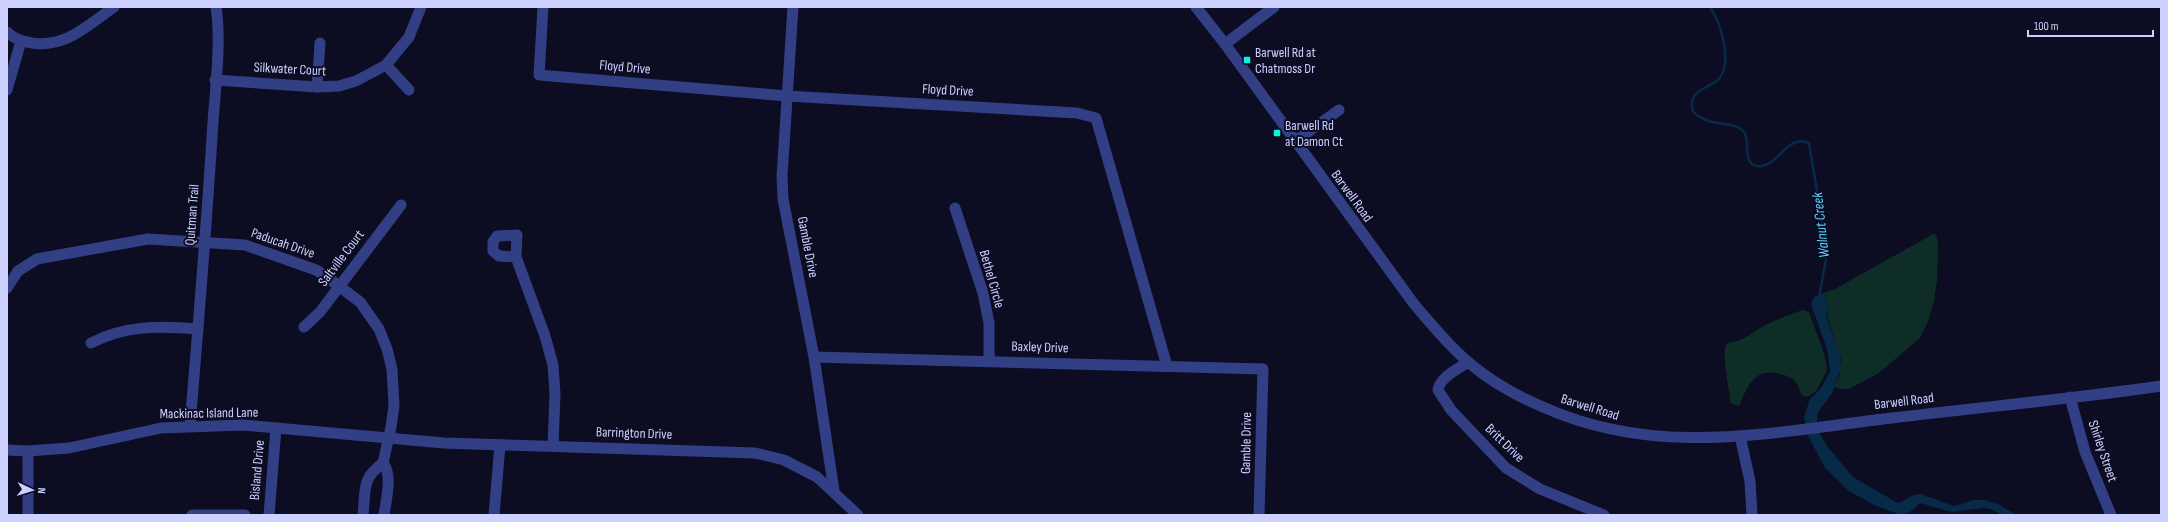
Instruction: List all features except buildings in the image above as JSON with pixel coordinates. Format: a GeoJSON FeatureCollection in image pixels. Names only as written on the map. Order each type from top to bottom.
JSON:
{"type":"FeatureCollection","features":[{"type":"Feature","properties":{"kind":"street"},"geometry":{"type":"LineString","coordinates":[[7,32],[22,41],[49,44],[62,41],[114,7]]}},
{"type":"Feature","properties":{"kind":"street","name":"Quitman Trail"},"geometry":{"type":"LineString","coordinates":[[190,425],[206,241],[216,80],[218,25],[216,7]]}},
{"type":"Feature","properties":{"kind":"street","name":"Silkwater Court"},"geometry":{"type":"LineString","coordinates":[[216,80],[317,87],[339,86],[356,81],[386,65],[409,37],[421,7]]}},
{"type":"Feature","properties":{"kind":"street","name":"Floyd Drive"},"geometry":{"type":"LineString","coordinates":[[543,7],[540,75],[787,96],[1077,112],[1096,118],[1167,366]]}},
{"type":"Feature","properties":{"kind":"street","name":"Gamble Drive"},"geometry":{"type":"LineString","coordinates":[[793,7],[782,176],[783,199],[814,357],[834,491]]}},
{"type":"Feature","properties":{"kind":"street","name":"Barwell Road"},"geometry":{"type":"LineString","coordinates":[[1196,7],[1225,44],[1294,142],[1414,304],[1468,362],[1519,396],[1550,410],[1593,426],[1640,436],[1668,438],[1740,436],[2161,386]]}},
{"type":"Feature","properties":{"kind":"street"},"geometry":{"type":"LineString","coordinates":[[1225,44],[1274,7]]}},
{"type":"Feature","properties":{"kind":"street"},"geometry":{"type":"LineString","coordinates":[[7,90],[22,41]]}},
{"type":"Feature","properties":{"kind":"street"},"geometry":{"type":"LineString","coordinates":[[317,87],[320,43]]}},
{"type":"Feature","properties":{"kind":"street"},"geometry":{"type":"LineString","coordinates":[[386,65],[409,90]]}},
{"type":"Feature","properties":{"kind":"street"},"geometry":{"type":"LineString","coordinates":[[1294,142],[1339,110]]}},
{"type":"Feature","properties":{"kind":"street","name":"Saltville Court"},"geometry":{"type":"LineString","coordinates":[[304,327],[320,312],[401,205]]}},
{"type":"Feature","properties":{"kind":"street","name":"Bethel Circle"},"geometry":{"type":"LineString","coordinates":[[955,208],[983,293],[989,322],[989,360]]}},
{"type":"Feature","properties":{"kind":"street"},"geometry":{"type":"LineString","coordinates":[[516,256],[499,256],[493,250],[493,242],[497,236],[517,235],[516,256],[545,336],[553,365],[555,394],[553,446]]}},
{"type":"Feature","properties":{"kind":"street","name":"Paducah Drive"},"geometry":{"type":"LineString","coordinates":[[7,288],[18,271],[37,259],[50,255],[148,239],[206,241],[245,245],[316,270],[360,302],[379,329],[387,349],[392,369],[394,390],[392,420],[383,462]]}},
{"type":"Feature","properties":{"kind":"street"},"geometry":{"type":"LineString","coordinates":[[90,343],[114,333],[143,327],[162,326],[198,329]]}},
{"type":"Feature","properties":{"kind":"street","name":"Baxley Drive"},"geometry":{"type":"LineString","coordinates":[[814,357],[989,360],[1263,369],[1262,372]]}},
{"type":"Feature","properties":{"kind":"street","name":"Britt Drive"},"geometry":{"type":"LineString","coordinates":[[1468,362],[1446,378],[1438,387],[1444,401],[1456,415],[1497,460],[1516,475],[1540,489],[1604,515]]}},
{"type":"Feature","properties":{"kind":"street","name":"Gamble Drive"},"geometry":{"type":"LineString","coordinates":[[1259,515],[1262,372]]}},
{"type":"Feature","properties":{"kind":"street","name":"Shirley Street"},"geometry":{"type":"LineString","coordinates":[[2070,397],[2085,452],[2111,515]]}},
{"type":"Feature","properties":{"kind":"street","name":"Mackinac Island Lane"},"geometry":{"type":"LineString","coordinates":[[7,450],[28,451],[69,448],[133,432],[190,425],[243,425],[389,439]]}},
{"type":"Feature","properties":{"kind":"street","name":"Bisland Drive"},"geometry":{"type":"LineString","coordinates":[[268,515],[276,428]]}},
{"type":"Feature","properties":{"kind":"street"},"geometry":{"type":"LineString","coordinates":[[1740,436],[1750,481],[1752,515]]}},
{"type":"Feature","properties":{"kind":"street","name":"Barrington Drive"},"geometry":{"type":"LineString","coordinates":[[389,439],[500,445],[764,454],[798,466],[817,477],[834,491],[858,515]]}},
{"type":"Feature","properties":{"kind":"street"},"geometry":{"type":"LineString","coordinates":[[494,515],[500,445]]}},
{"type":"Feature","properties":{"kind":"street"},"geometry":{"type":"LineString","coordinates":[[28,451],[28,515]]}},
{"type":"Feature","properties":{"kind":"street"},"geometry":{"type":"LineString","coordinates":[[363,515],[368,477],[371,471],[383,462],[388,468],[384,515]]}},
{"type":"Feature","properties":{"kind":"street"},"geometry":{"type":"LineString","coordinates":[[192,515],[246,515]]}},
{"type":"Feature","properties":{"kind":"green space"},"geometry":{"type":"Polygon","coordinates":[[[1933,234],[1936,235],[1938,241],[1937,281],[1934,301],[1928,321],[1920,338],[1879,373],[1849,389],[1833,387],[1840,375],[1842,362],[1828,319],[1826,297],[1823,293],[1835,289],[1933,234]]]}},
{"type":"Feature","properties":{"kind":"green space"},"geometry":{"type":"Polygon","coordinates":[[[1803,310],[1809,312],[1825,356],[1827,371],[1816,391],[1809,396],[1803,396],[1796,382],[1791,378],[1780,374],[1764,373],[1753,380],[1749,385],[1739,406],[1730,403],[1725,362],[1725,348],[1727,343],[1743,339],[1771,323],[1803,310]]]}},
{"type":"Feature","properties":{"kind":"water"},"geometry":{"type":"Polygon","coordinates":[[[1823,293],[1827,302],[1827,317],[1840,355],[1842,369],[1832,393],[1817,414],[1817,429],[1827,446],[1853,477],[1898,503],[1914,495],[1921,494],[1954,506],[1974,500],[1985,500],[1998,504],[2017,515],[2002,515],[1991,509],[1984,508],[1952,512],[1920,503],[1910,512],[1901,515],[1874,505],[1849,491],[1825,468],[1808,436],[1804,417],[1810,399],[1822,387],[1830,371],[1827,349],[1811,304],[1814,297],[1823,293]]]}},
{"type":"Feature","properties":{"kind":"waterway","name":"Walnut Creek"},"geometry":{"type":"LineString","coordinates":[[1710,7],[1721,30],[1725,49],[1724,67],[1719,79],[1700,91],[1693,98],[1693,110],[1700,117],[1710,122],[1731,125],[1741,129],[1746,136],[1749,161],[1757,166],[1771,162],[1794,143],[1801,141],[1809,143],[1822,221],[1826,259],[1819,297]]}},
{"type":"Feature","properties":{"kind":"place","name":"Barwell Rd at Chatmoss Dr"},"geometry":{"type":"Point","coordinates":[1247,60]}},
{"type":"Feature","properties":{"kind":"place","name":"Barwell Rd at Damon Ct"},"geometry":{"type":"Point","coordinates":[1277,133]}}]}
